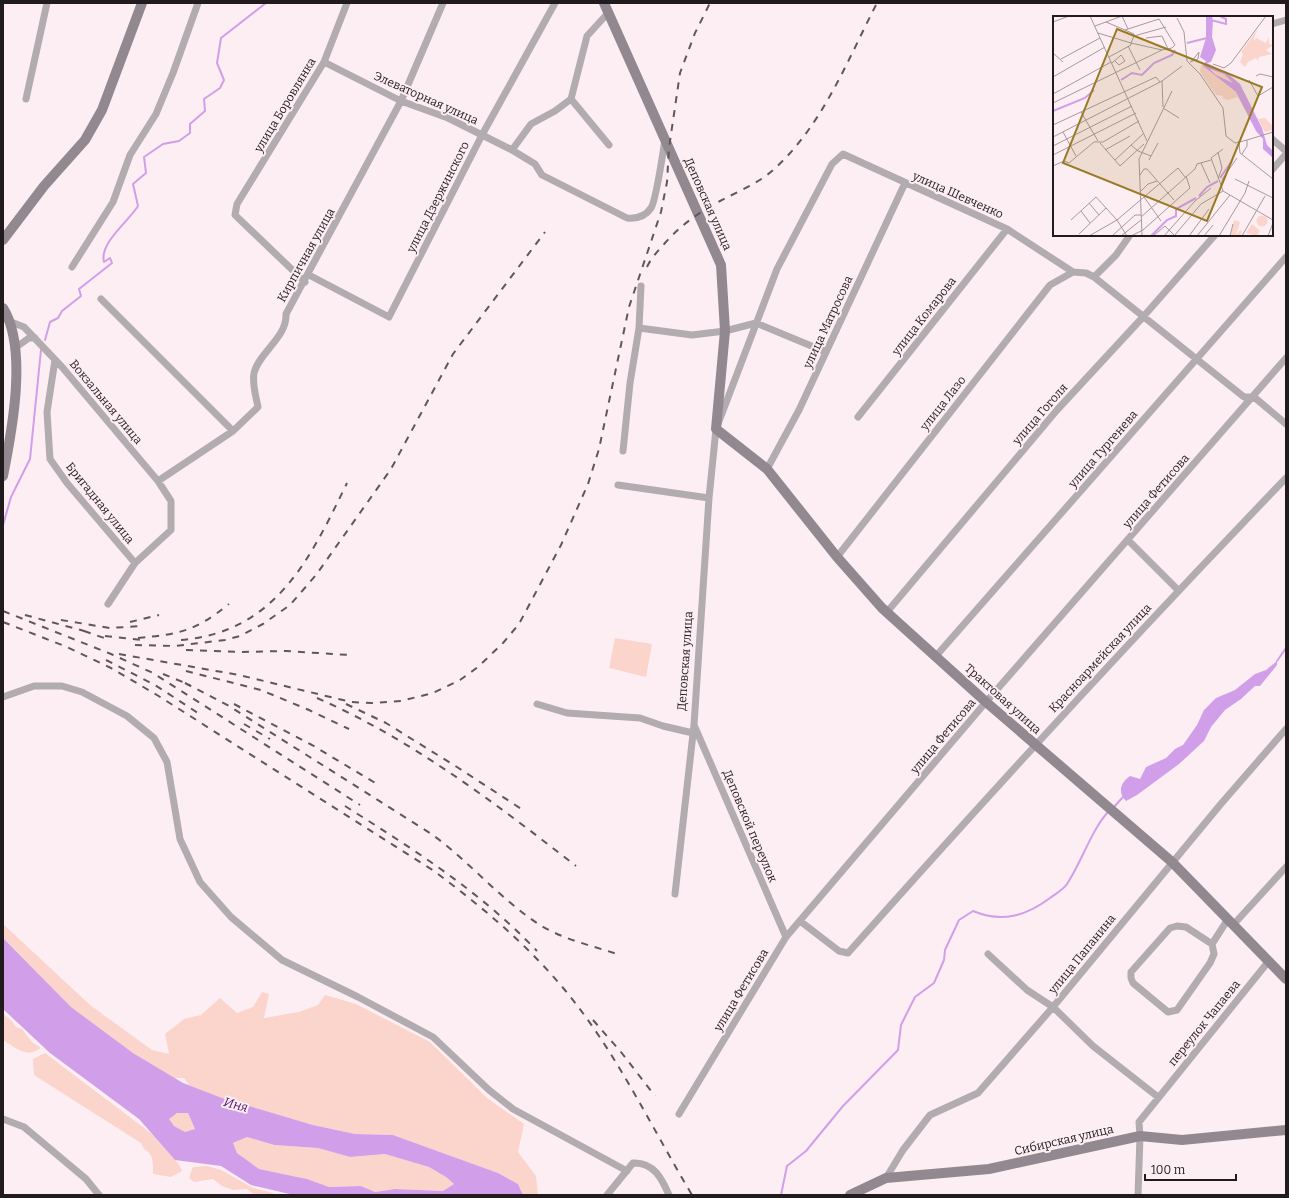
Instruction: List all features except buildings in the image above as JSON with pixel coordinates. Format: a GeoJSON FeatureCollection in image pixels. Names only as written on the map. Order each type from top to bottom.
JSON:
{"type":"FeatureCollection","features":[{"type":"Feature","properties":{"kind":"street"},"geometry":{"type":"LineString","coordinates":[[26,99],[47,3]]}},
{"type":"Feature","properties":{"kind":"street"},"geometry":{"type":"LineString","coordinates":[[3,240],[44,186],[85,140],[102,110],[142,3]]}},
{"type":"Feature","properties":{"kind":"street"},"geometry":{"type":"LineString","coordinates":[[72,267],[113,202],[130,155],[156,114],[174,73],[198,3]]}},
{"type":"Feature","properties":{"kind":"street","name":"улица Боровлянка"},"geometry":{"type":"LineString","coordinates":[[305,282],[235,215],[237,204],[324,62],[347,3]]}},
{"type":"Feature","properties":{"kind":"street","name":"Кирпичная улица"},"geometry":{"type":"LineString","coordinates":[[158,481],[233,432],[258,407],[253,385],[255,372],[258,365],[278,336],[286,318],[286,314],[309,275],[401,101],[443,3]]}},
{"type":"Feature","properties":{"kind":"street","name":"улица Дзержинского"},"geometry":{"type":"LineString","coordinates":[[309,275],[389,317],[482,135],[555,3]]}},
{"type":"Feature","properties":{"kind":"street","name":"Деповская улица"},"geometry":{"type":"LineString","coordinates":[[604,3],[721,265],[725,331],[709,498],[694,724],[675,894]]}},
{"type":"Feature","properties":{"kind":"street"},"geometry":{"type":"LineString","coordinates":[[512,150],[532,124],[555,111],[571,99],[587,36],[608,13]]}},
{"type":"Feature","properties":{"kind":"street"},"geometry":{"type":"LineString","coordinates":[[1273,24],[1286,20]]}},
{"type":"Feature","properties":{"kind":"street","name":"Элеваторная улица"},"geometry":{"type":"LineString","coordinates":[[324,62],[401,101],[448,118],[512,150],[535,164],[542,175],[627,218],[636,219],[644,216],[652,207],[665,140]]}},
{"type":"Feature","properties":{"kind":"street"},"geometry":{"type":"LineString","coordinates":[[571,99],[609,145]]}},
{"type":"Feature","properties":{"kind":"street"},"geometry":{"type":"LineString","coordinates":[[1273,140],[1286,150]]}},
{"type":"Feature","properties":{"kind":"street","name":"улица Шевченко"},"geometry":{"type":"LineString","coordinates":[[832,164],[843,154],[1007,229],[1073,272]]}},
{"type":"Feature","properties":{"kind":"street"},"geometry":{"type":"LineString","coordinates":[[1273,169],[1286,154]]}},
{"type":"Feature","properties":{"kind":"street","name":"Деповская улица"},"geometry":{"type":"LineString","coordinates":[[716,429],[778,269],[832,164]]}},
{"type":"Feature","properties":{"kind":"street","name":"улица Матросова"},"geometry":{"type":"LineString","coordinates":[[767,469],[799,410],[905,183]]}},
{"type":"Feature","properties":{"kind":"street","name":"улица Комарова"},"geometry":{"type":"LineString","coordinates":[[858,417],[1007,229]]}},
{"type":"Feature","properties":{"kind":"street"},"geometry":{"type":"LineString","coordinates":[[1094,277],[1116,255],[1129,236]]}},
{"type":"Feature","properties":{"kind":"street","name":"улица Гоголя"},"geometry":{"type":"LineString","coordinates":[[887,612],[1057,410],[1143,317],[1214,236]]}},
{"type":"Feature","properties":{"kind":"street","name":"улица Тургенева"},"geometry":{"type":"LineString","coordinates":[[936,656],[1286,257]]}},
{"type":"Feature","properties":{"kind":"street"},"geometry":{"type":"LineString","coordinates":[[1073,272],[1086,273],[1094,277],[1244,397],[1254,397],[1286,424]]}},
{"type":"Feature","properties":{"kind":"street","name":"улица Лазо"},"geometry":{"type":"LineString","coordinates":[[837,557],[1050,285],[1073,272]]}},
{"type":"Feature","properties":{"kind":"street"},"geometry":{"type":"LineString","coordinates":[[623,451],[630,383],[639,328],[641,286]]}},
{"type":"Feature","properties":{"kind":"street"},"geometry":{"type":"LineString","coordinates":[[101,299],[233,432]]}},
{"type":"Feature","properties":{"kind":"street"},"geometry":{"type":"LineString","coordinates":[[3,308],[11,322],[15,348],[14,407],[3,476]]}},
{"type":"Feature","properties":{"kind":"street","name":"Вокзальная улица"},"geometry":{"type":"LineString","coordinates":[[11,322],[24,327],[55,360],[158,481],[171,502],[171,530],[135,563],[108,604]]}},
{"type":"Feature","properties":{"kind":"street"},"geometry":{"type":"LineString","coordinates":[[639,328],[692,335],[725,331],[756,323],[826,352]]}},
{"type":"Feature","properties":{"kind":"street"},"geometry":{"type":"LineString","coordinates":[[15,348],[29,338],[35,338]]}},
{"type":"Feature","properties":{"kind":"street","name":"улица Фетисова"},"geometry":{"type":"LineString","coordinates":[[679,1114],[786,937],[986,702],[1254,397],[1286,358]]}},
{"type":"Feature","properties":{"kind":"street","name":"Бригадная улица"},"geometry":{"type":"LineString","coordinates":[[55,360],[47,412],[50,458],[67,483],[135,563]]}},
{"type":"Feature","properties":{"kind":"street","name":"Трактовая улица"},"geometry":{"type":"LineString","coordinates":[[716,429],[767,469],[837,557],[887,612],[1035,745],[1172,862],[1268,962],[1286,978]]}},
{"type":"Feature","properties":{"kind":"street","name":"Красноармейская улица"},"geometry":{"type":"LineString","coordinates":[[800,921],[839,951],[848,953],[1035,745],[1178,590],[1286,478]]}},
{"type":"Feature","properties":{"kind":"street"},"geometry":{"type":"LineString","coordinates":[[618,485],[709,498]]}},
{"type":"Feature","properties":{"kind":"street"},"geometry":{"type":"LineString","coordinates":[[1128,540],[1178,590]]}},
{"type":"Feature","properties":{"kind":"street"},"geometry":{"type":"LineString","coordinates":[[3,697],[34,686],[62,686],[82,692],[127,716],[154,738],[167,762],[180,839],[200,882],[231,917],[282,960],[358,997],[433,1038],[489,1090],[513,1109],[627,1171]]}},
{"type":"Feature","properties":{"kind":"street"},"geometry":{"type":"LineString","coordinates":[[537,704],[567,713],[640,718],[663,726],[693,733]]}},
{"type":"Feature","properties":{"kind":"street","name":"Деповской переулок"},"geometry":{"type":"LineString","coordinates":[[694,724],[786,937]]}},
{"type":"Feature","properties":{"kind":"street","name":"улица Папанина"},"geometry":{"type":"LineString","coordinates":[[886,1178],[903,1150],[930,1115],[978,1092],[1053,1007],[1172,862],[1286,729]]}},
{"type":"Feature","properties":{"kind":"street"},"geometry":{"type":"LineString","coordinates":[[1212,944],[1231,922],[1286,867]]}},
{"type":"Feature","properties":{"kind":"street"},"geometry":{"type":"LineString","coordinates":[[1177,926],[1186,927],[1212,944],[1214,954],[1210,963],[1176,1010],[1168,1012],[1133,983],[1131,978],[1132,972],[1170,928],[1177,926]]}},
{"type":"Feature","properties":{"kind":"street"},"geometry":{"type":"LineString","coordinates":[[988,954],[1027,990],[1053,1007],[1093,1046],[1158,1098]]}},
{"type":"Feature","properties":{"kind":"street","name":"переулок Чапаева"},"geometry":{"type":"LineString","coordinates":[[1138,1195],[1139,1122],[1268,962]]}},
{"type":"Feature","properties":{"kind":"street"},"geometry":{"type":"LineString","coordinates":[[3,1119],[24,1127],[86,1179],[99,1195]]}},
{"type":"Feature","properties":{"kind":"street","name":"Сибирская улица"},"geometry":{"type":"LineString","coordinates":[[850,1195],[886,1178],[989,1169],[1140,1136],[1182,1140],[1286,1130]]}},
{"type":"Feature","properties":{"kind":"street"},"geometry":{"type":"LineString","coordinates":[[607,1195],[633,1163],[638,1163],[656,1170],[669,1195]]}},
{"type":"Feature","properties":{"kind":"street"},"geometry":{"type":"LineString","coordinates":[[613,1195],[620,1178]]}},
{"type":"Feature","properties":{"kind":"shaded area"},"geometry":{"type":"Polygon","coordinates":[[[615,638],[652,644],[646,677],[609,668],[615,638]]]}},
{"type":"Feature","properties":{"kind":"shaded area"},"geometry":{"type":"Polygon","coordinates":[[[3,924],[90,1005],[152,1050],[169,1054],[165,1034],[184,1019],[201,1015],[220,998],[237,1013],[253,1007],[262,992],[269,994],[264,1018],[299,1012],[318,1005],[325,995],[356,1004],[430,1042],[487,1098],[524,1124],[518,1152],[536,1176],[538,1195],[523,1195],[518,1184],[498,1173],[393,1135],[355,1134],[313,1125],[222,1098],[190,1086],[184,1078],[174,1078],[133,1053],[71,1007],[3,938],[3,924]]]}},
{"type":"Feature","properties":{"kind":"shaded area"},"geometry":{"type":"Polygon","coordinates":[[[3,1014],[11,1020],[16,1027],[22,1029],[32,1042],[41,1048],[31,1053],[26,1052],[17,1049],[3,1040],[3,1014]]]}},
{"type":"Feature","properties":{"kind":"shaded area"},"geometry":{"type":"Polygon","coordinates":[[[45,1053],[152,1134],[178,1163],[182,1171],[171,1177],[153,1174],[153,1163],[150,1153],[144,1149],[141,1143],[34,1075],[33,1059],[45,1053]]]}},
{"type":"Feature","properties":{"kind":"shaded area"},"geometry":{"type":"Polygon","coordinates":[[[177,1113],[188,1113],[195,1129],[185,1132],[174,1126],[168,1119],[177,1113]]]}},
{"type":"Feature","properties":{"kind":"shaded area"},"geometry":{"type":"Polygon","coordinates":[[[247,1137],[274,1145],[318,1148],[350,1157],[385,1154],[429,1167],[446,1177],[454,1184],[443,1191],[395,1189],[375,1192],[361,1186],[329,1187],[307,1179],[259,1169],[237,1153],[233,1143],[247,1137]]]}},
{"type":"Feature","properties":{"kind":"shaded area"},"geometry":{"type":"Polygon","coordinates":[[[207,1166],[221,1170],[253,1188],[273,1193],[272,1195],[255,1195],[247,1189],[233,1190],[222,1186],[213,1179],[194,1182],[189,1178],[193,1167],[207,1166]]]}},
{"type":"Feature","properties":{"kind":"water"},"geometry":{"type":"Polygon","coordinates":[[[1277,661],[1277,665],[1260,686],[1255,686],[1241,699],[1225,710],[1211,727],[1204,741],[1179,764],[1137,795],[1126,801],[1123,798],[1121,787],[1124,781],[1130,776],[1140,779],[1146,767],[1166,758],[1175,749],[1183,745],[1197,725],[1204,710],[1216,698],[1235,690],[1255,674],[1266,670],[1277,661]]]}},
{"type":"Feature","properties":{"kind":"water","name":"Иня"},"geometry":{"type":"Polygon","coordinates":[[[3,938],[71,1007],[133,1053],[183,1083],[222,1098],[313,1125],[355,1134],[393,1135],[498,1173],[518,1184],[523,1195],[294,1195],[251,1185],[221,1166],[175,1160],[139,1119],[50,1053],[3,1009],[3,938]],[[177,1113],[169,1119],[174,1126],[185,1132],[195,1129],[188,1113],[177,1113]],[[247,1137],[233,1143],[237,1153],[259,1169],[307,1179],[329,1187],[361,1186],[375,1192],[395,1189],[443,1191],[454,1184],[446,1177],[429,1167],[385,1154],[350,1157],[318,1148],[274,1145],[247,1137]]]}},
{"type":"Feature","properties":{"kind":"waterway"},"geometry":{"type":"LineString","coordinates":[[45,340],[50,322],[58,318],[62,311],[81,296],[79,289],[112,263],[110,258],[104,262],[106,247],[116,232],[138,206],[133,184],[146,173],[144,157],[163,144],[179,141],[190,133],[190,124],[205,111],[204,99],[220,88],[224,80],[217,63],[221,38],[266,3]]}},
{"type":"Feature","properties":{"kind":"waterway"},"geometry":{"type":"LineString","coordinates":[[3,525],[11,497],[30,459],[41,350]]}},
{"type":"Feature","properties":{"kind":"waterway"},"geometry":{"type":"LineString","coordinates":[[1277,661],[1286,648]]}},
{"type":"Feature","properties":{"kind":"waterway"},"geometry":{"type":"LineString","coordinates":[[1113,808],[1123,797]]}},
{"type":"Feature","properties":{"kind":"waterway"},"geometry":{"type":"LineString","coordinates":[[781,1195],[787,1166],[806,1151],[843,1106],[898,1050],[901,1025],[915,997],[934,983],[944,960],[945,950],[959,920],[973,911],[994,917],[1013,916],[1032,909],[1059,892],[1067,884],[1097,827],[1108,812]]}},
{"type":"Feature","properties":{"kind":"railway"},"geometry":{"type":"LineString","coordinates":[[119,654],[239,675],[351,702],[372,703],[401,701],[433,693],[460,680],[478,667],[503,643],[519,624],[561,545],[588,484],[599,449],[629,307],[661,212],[667,182],[669,148],[680,73],[695,33],[710,3]]}},
{"type":"Feature","properties":{"kind":"railway"},"geometry":{"type":"LineString","coordinates":[[647,267],[657,252],[684,225],[720,201],[760,180],[790,154],[819,114],[832,92],[877,3]]}},
{"type":"Feature","properties":{"kind":"railway"},"geometry":{"type":"LineString","coordinates":[[135,645],[175,646],[225,640],[240,636],[263,624],[290,605],[316,575],[391,469],[453,354],[545,232]]}},
{"type":"Feature","properties":{"kind":"railway"},"geometry":{"type":"LineString","coordinates":[[181,640],[214,634],[242,623],[266,607],[286,587],[303,564],[319,538],[347,483]]}},
{"type":"Feature","properties":{"kind":"railway"},"geometry":{"type":"LineString","coordinates":[[138,638],[166,635],[187,630],[197,626],[229,604]]}},
{"type":"Feature","properties":{"kind":"railway"},"geometry":{"type":"LineString","coordinates":[[3,611],[111,654],[153,673],[360,805]]}},
{"type":"Feature","properties":{"kind":"railway"},"geometry":{"type":"LineString","coordinates":[[25,615],[88,632]]}},
{"type":"Feature","properties":{"kind":"railway"},"geometry":{"type":"LineString","coordinates":[[130,622],[159,615]]}},
{"type":"Feature","properties":{"kind":"railway"},"geometry":{"type":"LineString","coordinates":[[61,620],[110,628],[143,626]]}},
{"type":"Feature","properties":{"kind":"railway"},"geometry":{"type":"LineString","coordinates":[[3,622],[67,647],[111,668],[157,695],[434,871],[483,909],[544,966],[578,1006],[630,1085],[692,1195]]}},
{"type":"Feature","properties":{"kind":"railway"},"geometry":{"type":"LineString","coordinates":[[84,631],[110,640]]}},
{"type":"Feature","properties":{"kind":"railway"},"geometry":{"type":"LineString","coordinates":[[105,636],[143,640]]}},
{"type":"Feature","properties":{"kind":"railway"},"geometry":{"type":"LineString","coordinates":[[186,650],[242,652],[286,651],[349,655]]}},
{"type":"Feature","properties":{"kind":"railway"},"geometry":{"type":"LineString","coordinates":[[106,660],[155,685],[201,715]]}},
{"type":"Feature","properties":{"kind":"railway"},"geometry":{"type":"LineString","coordinates":[[186,671],[261,690],[349,729]]}},
{"type":"Feature","properties":{"kind":"railway"},"geometry":{"type":"LineString","coordinates":[[163,674],[190,685]]}},
{"type":"Feature","properties":{"kind":"railway"},"geometry":{"type":"LineString","coordinates":[[185,683],[229,706],[430,833],[509,902],[546,929],[617,954]]}},
{"type":"Feature","properties":{"kind":"railway"},"geometry":{"type":"LineString","coordinates":[[317,698],[352,714],[419,753],[515,819],[576,866]]}},
{"type":"Feature","properties":{"kind":"railway"},"geometry":{"type":"LineString","coordinates":[[234,704],[312,745],[377,784]]}},
{"type":"Feature","properties":{"kind":"railway"},"geometry":{"type":"LineString","coordinates":[[346,704],[386,723],[523,810]]}},
{"type":"Feature","properties":{"kind":"railway"},"geometry":{"type":"LineString","coordinates":[[244,724],[270,739]]}},
{"type":"Feature","properties":{"kind":"railway"},"geometry":{"type":"LineString","coordinates":[[345,806],[446,872],[493,910],[537,951]]}},
{"type":"Feature","properties":{"kind":"railway"},"geometry":{"type":"LineString","coordinates":[[593,1020],[621,1052],[655,1096]]}}]}
